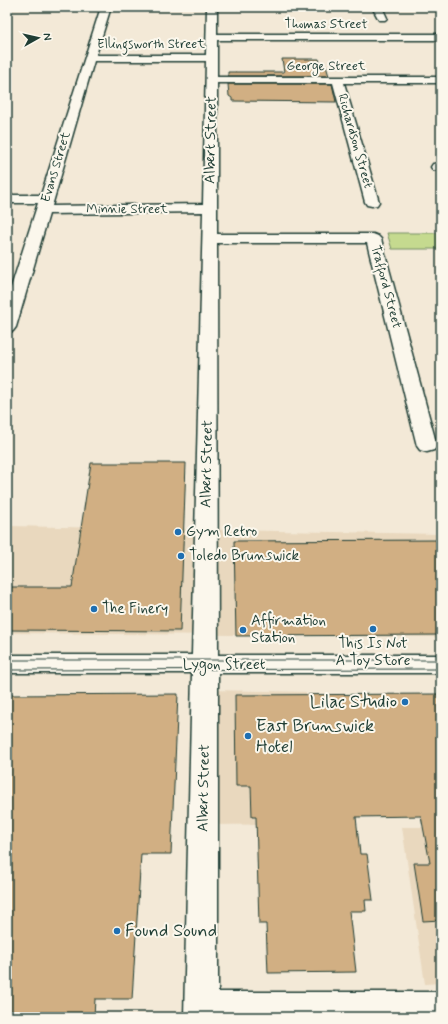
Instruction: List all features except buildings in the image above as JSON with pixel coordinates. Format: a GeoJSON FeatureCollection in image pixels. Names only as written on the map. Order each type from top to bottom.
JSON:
{"type":"FeatureCollection","features":[{"type":"Feature","properties":{"kind":"street","name":"Evans Street"},"geometry":{"type":"LineString","coordinates":[[7,327],[106,7]]}},
{"type":"Feature","properties":{"kind":"street","name":"Albert Street"},"geometry":{"type":"LineString","coordinates":[[201,1012],[212,7]]}},
{"type":"Feature","properties":{"kind":"street"},"geometry":{"type":"LineString","coordinates":[[377,7],[382,18]]}},
{"type":"Feature","properties":{"kind":"street","name":"Thomas Street"},"geometry":{"type":"LineString","coordinates":[[212,37],[441,37]]}},
{"type":"Feature","properties":{"kind":"street","name":"Ellingsworth Street"},"geometry":{"type":"LineString","coordinates":[[90,58],[212,58]]}},
{"type":"Feature","properties":{"kind":"street","name":"George Street"},"geometry":{"type":"LineString","coordinates":[[212,80],[441,80]]}},
{"type":"Feature","properties":{"kind":"street","name":"Richardson Street"},"geometry":{"type":"LineString","coordinates":[[338,80],[372,202]]}},
{"type":"Feature","properties":{"kind":"street","name":"Minnie Street"},"geometry":{"type":"LineString","coordinates":[[7,200],[45,204],[210,208]]}},
{"type":"Feature","properties":{"kind":"street","name":"Trafford Street"},"geometry":{"type":"LineString","coordinates":[[210,238],[373,239],[427,446]]}},
{"type":"Feature","properties":{"kind":"street","name":"Lygon Street"},"geometry":{"type":"LineString","coordinates":[[7,664],[441,664]]}},
{"type":"Feature","properties":{"kind":"street"},"geometry":{"type":"LineString","coordinates":[[201,1012],[441,1008]]}},
{"type":"Feature","properties":{"kind":"shaded area"},"geometry":{"type":"Polygon","coordinates":[[[7,526],[441,534],[441,637],[7,633],[7,526]]]}},
{"type":"Feature","properties":{"kind":"shaded area"},"geometry":{"type":"Polygon","coordinates":[[[205,690],[306,692],[318,824],[203,825],[205,690]]]}},
{"type":"Feature","properties":{"kind":"shaded area"},"geometry":{"type":"Polygon","coordinates":[[[402,827],[441,827],[441,983],[425,984],[402,827]]]}},
{"type":"Feature","properties":{"kind":"green space"},"geometry":{"type":"Polygon","coordinates":[[[387,233],[441,233],[441,249],[392,249],[387,233]]]}},
{"type":"Feature","properties":{"kind":"tram line"},"geometry":{"type":"LineString","coordinates":[[7,660],[441,660]]}},
{"type":"Feature","properties":{"kind":"tram line"},"geometry":{"type":"LineString","coordinates":[[7,670],[441,669]]}},
{"type":"Feature","properties":{"kind":"place","name":"Gym Retro"},"geometry":{"type":"Point","coordinates":[178,532]}},
{"type":"Feature","properties":{"kind":"place","name":"Toledo Brunswick"},"geometry":{"type":"Point","coordinates":[181,556]}},
{"type":"Feature","properties":{"kind":"place","name":"The Finery"},"geometry":{"type":"Point","coordinates":[94,609]}},
{"type":"Feature","properties":{"kind":"place","name":"This Is Not A Toy Store"},"geometry":{"type":"Point","coordinates":[373,629]}},
{"type":"Feature","properties":{"kind":"place","name":"Affirmation Station"},"geometry":{"type":"Point","coordinates":[243,630]}},
{"type":"Feature","properties":{"kind":"place","name":"Lilac Studio"},"geometry":{"type":"Point","coordinates":[405,702]}},
{"type":"Feature","properties":{"kind":"place","name":"East Brunswick Hotel"},"geometry":{"type":"Point","coordinates":[248,736]}},
{"type":"Feature","properties":{"kind":"place","name":"Found Sound"},"geometry":{"type":"Point","coordinates":[117,931]}}]}
